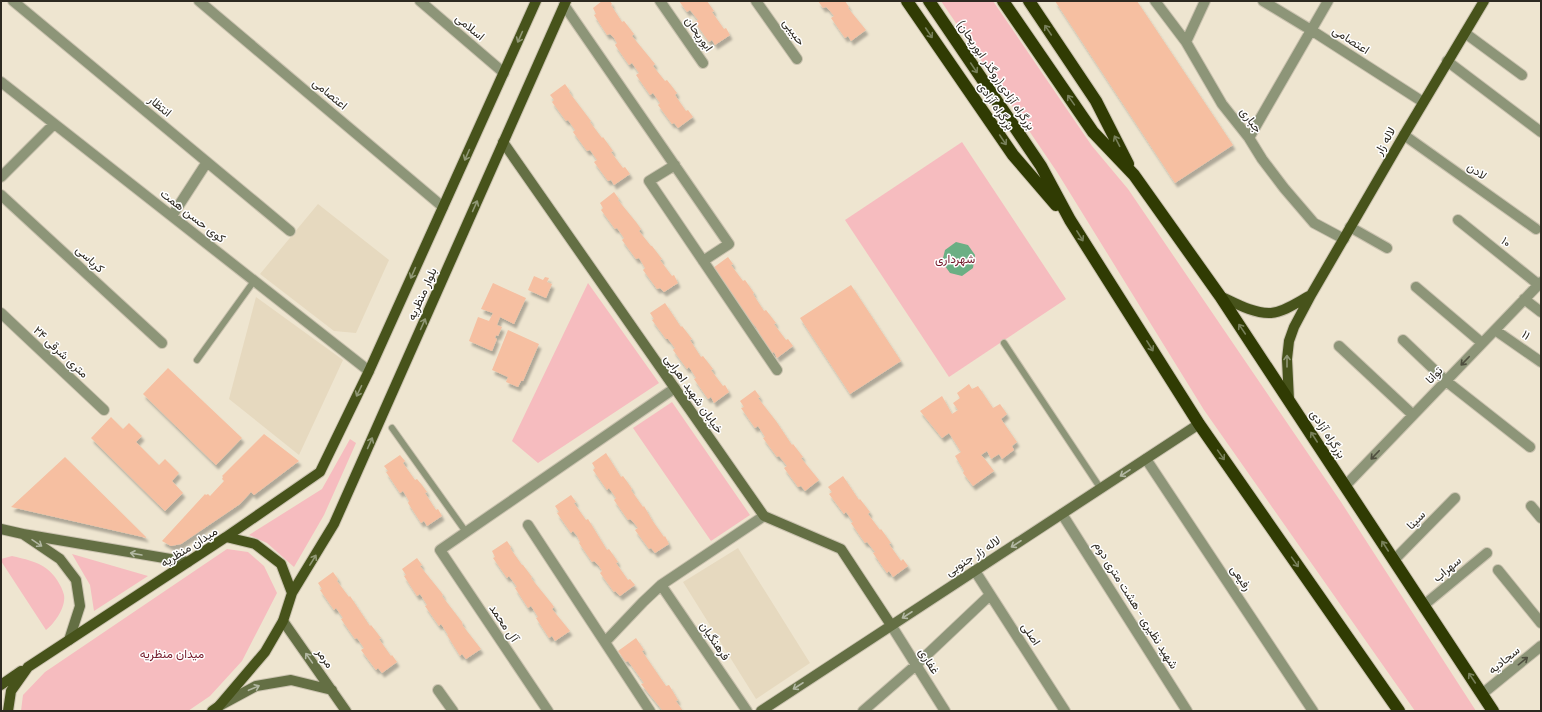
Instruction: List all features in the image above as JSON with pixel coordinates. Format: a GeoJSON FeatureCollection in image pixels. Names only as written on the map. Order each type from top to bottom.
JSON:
{"type":"FeatureCollection","features":[{"type":"Feature","properties":{"kind":"highway","name":"بزرگراه آزادی"},"geometry":{"type":"LineString","coordinates":[[907,1],[1013,155],[1070,220]]}},
{"type":"Feature","properties":{"kind":"highway","name":"بزرگراه آزادی(روگذر ابوریحان)"},"geometry":{"type":"LineString","coordinates":[[929,1],[1041,166]]}},
{"type":"Feature","properties":{"kind":"highway","name":"بزرگراه آزادی"},"geometry":{"type":"LineString","coordinates":[[1003,1],[1093,132],[1134,176],[1220,296],[1346,485],[1493,711]]}},
{"type":"Feature","properties":{"kind":"highway","name":"بزرگراه آزادی"},"geometry":{"type":"LineString","coordinates":[[1029,1],[1096,101],[1134,176]]}},
{"type":"Feature","properties":{"kind":"highway","name":"بزرگراه آزادی"},"geometry":{"type":"LineString","coordinates":[[1041,166],[1070,220],[1199,424],[1397,710]]}},
{"type":"Feature","properties":{"kind":"main road","name":"بلوار منظریه"},"geometry":{"type":"LineString","coordinates":[[226,537],[320,472],[369,371],[536,1]]}},
{"type":"Feature","properties":{"kind":"main road","name":"بلوار منظریه"},"geometry":{"type":"LineString","coordinates":[[292,593],[334,524],[565,3]]}},
{"type":"Feature","properties":{"kind":"main road","name":"لاله زار"},"geometry":{"type":"LineString","coordinates":[[1289,400],[1287,359],[1289,341],[1311,295],[1447,61],[1465,33],[1480,3]]}},
{"type":"Feature","properties":{"kind":"main road"},"geometry":{"type":"LineString","coordinates":[[1220,296],[1251,310],[1271,313],[1286,309],[1311,295]]}},
{"type":"Feature","properties":{"kind":"main road","name":"ميدان منظریه"},"geometry":{"type":"LineString","coordinates":[[8,711],[11,691],[28,667],[226,537],[255,544],[281,564],[292,593]]}},
{"type":"Feature","properties":{"kind":"main road"},"geometry":{"type":"LineString","coordinates":[[218,710],[265,652],[283,621],[292,593]]}},
{"type":"Feature","properties":{"kind":"main road"},"geometry":{"type":"LineString","coordinates":[[1,685],[28,667]]}},
{"type":"Feature","properties":{"kind":"street","name":"انتظار"},"geometry":{"type":"LineString","coordinates":[[13,1],[290,231]]}},
{"type":"Feature","properties":{"kind":"street","name":"اعتصامی"},"geometry":{"type":"LineString","coordinates":[[199,1],[443,206]]}},
{"type":"Feature","properties":{"kind":"street","name":"اسلامی"},"geometry":{"type":"LineString","coordinates":[[420,1],[504,73]]}},
{"type":"Feature","properties":{"kind":"street","name":"ابوریحان"},"geometry":{"type":"LineString","coordinates":[[660,1],[703,63]]}},
{"type":"Feature","properties":{"kind":"street","name":"حبیبی"},"geometry":{"type":"LineString","coordinates":[[756,1],[797,59]]}},
{"type":"Feature","properties":{"kind":"street","name":"جباری"},"geometry":{"type":"LineString","coordinates":[[1156,1],[1186,42],[1222,104],[1249,138],[1262,159],[1301,210],[1314,223],[1344,239]]}},
{"type":"Feature","properties":{"kind":"street"},"geometry":{"type":"LineString","coordinates":[[1186,42],[1205,1]]}},
{"type":"Feature","properties":{"kind":"street","name":"اعتصامی"},"geometry":{"type":"LineString","coordinates":[[1263,1],[1423,102]]}},
{"type":"Feature","properties":{"kind":"street"},"geometry":{"type":"LineString","coordinates":[[1249,138],[1328,1]]}},
{"type":"Feature","properties":{"kind":"street"},"geometry":{"type":"LineString","coordinates":[[565,3],[729,244],[703,261]]}},
{"type":"Feature","properties":{"kind":"street"},"geometry":{"type":"LineString","coordinates":[[1465,33],[1522,75]]}},
{"type":"Feature","properties":{"kind":"street"},"geometry":{"type":"LineString","coordinates":[[1447,61],[1541,132]]}},
{"type":"Feature","properties":{"kind":"street","name":"کوی حسن همت"},"geometry":{"type":"LineString","coordinates":[[1,82],[369,371]]}},
{"type":"Feature","properties":{"kind":"street"},"geometry":{"type":"LineString","coordinates":[[1,177],[54,124]]}},
{"type":"Feature","properties":{"kind":"street","name":"لادن"},"geometry":{"type":"LineString","coordinates":[[1404,135],[1536,229]]}},
{"type":"Feature","properties":{"kind":"street","name":"خیابان شهید اهرابی"},"geometry":{"type":"LineString","coordinates":[[504,142],[764,516]]}},
{"type":"Feature","properties":{"kind":"street"},"geometry":{"type":"LineString","coordinates":[[172,216],[207,162]]}},
{"type":"Feature","properties":{"kind":"street"},"geometry":{"type":"LineString","coordinates":[[675,165],[649,181],[777,370]]}},
{"type":"Feature","properties":{"kind":"street","name":"کرباسی"},"geometry":{"type":"LineString","coordinates":[[1,195],[162,343]]}},
{"type":"Feature","properties":{"kind":"street","name":"۱۰"},"geometry":{"type":"LineString","coordinates":[[1458,220],[1540,283]]}},
{"type":"Feature","properties":{"kind":"street"},"geometry":{"type":"LineString","coordinates":[[1350,227],[1387,248]]}},
{"type":"Feature","properties":{"kind":"street","name":"توانا"},"geometry":{"type":"LineString","coordinates":[[1346,485],[1540,283]]}},
{"type":"Feature","properties":{"kind":"street"},"geometry":{"type":"LineString","coordinates":[[1416,287],[1482,343]]}},
{"type":"Feature","properties":{"kind":"street"},"geometry":{"type":"LineString","coordinates":[[1524,300],[1541,312]]}},
{"type":"Feature","properties":{"kind":"street","name":"۲۴ متری شرقی"},"geometry":{"type":"LineString","coordinates":[[1,313],[104,410]]}},
{"type":"Feature","properties":{"kind":"street","name":"۱۱"},"geometry":{"type":"LineString","coordinates":[[1495,330],[1541,362]]}},
{"type":"Feature","properties":{"kind":"street"},"geometry":{"type":"LineString","coordinates":[[1403,340],[1446,381],[1530,447]]}},
{"type":"Feature","properties":{"kind":"street"},"geometry":{"type":"LineString","coordinates":[[1339,346],[1413,415]]}},
{"type":"Feature","properties":{"kind":"street"},"geometry":{"type":"LineString","coordinates":[[466,532],[675,388]]}},
{"type":"Feature","properties":{"kind":"street","name":"لاله زار جنوبی"},"geometry":{"type":"LineString","coordinates":[[761,711],[1199,424]]}},
{"type":"Feature","properties":{"kind":"street","name":"رفیعی"},"geometry":{"type":"LineString","coordinates":[[1146,459],[1313,711]]}},
{"type":"Feature","properties":{"kind":"street","name":"سینا"},"geometry":{"type":"LineString","coordinates":[[1394,560],[1455,498]]}},
{"type":"Feature","properties":{"kind":"street"},"geometry":{"type":"LineString","coordinates":[[1531,506],[1541,518]]}},
{"type":"Feature","properties":{"kind":"street","name":"شهید نظیری - هشت متری دوم"},"geometry":{"type":"LineString","coordinates":[[1062,514],[1187,711]]}},
{"type":"Feature","properties":{"kind":"street"},"geometry":{"type":"LineString","coordinates":[[605,642],[661,585],[764,516],[841,549],[891,625]]}},
{"type":"Feature","properties":{"kind":"street"},"geometry":{"type":"LineString","coordinates":[[528,525],[650,711]]}},
{"type":"Feature","properties":{"kind":"street"},"geometry":{"type":"LineString","coordinates":[[1,529],[188,562]]}},
{"type":"Feature","properties":{"kind":"street","name":"آل محمد"},"geometry":{"type":"LineString","coordinates":[[466,532],[440,550],[548,711]]}},
{"type":"Feature","properties":{"kind":"street"},"geometry":{"type":"LineString","coordinates":[[24,534],[60,558],[76,580],[80,606],[69,640]]}},
{"type":"Feature","properties":{"kind":"street","name":"سهراب"},"geometry":{"type":"LineString","coordinates":[[1424,605],[1487,553]]}},
{"type":"Feature","properties":{"kind":"street"},"geometry":{"type":"LineString","coordinates":[[1498,570],[1541,623]]}},
{"type":"Feature","properties":{"kind":"street","name":"اصلی"},"geometry":{"type":"LineString","coordinates":[[975,571],[1065,711]]}},
{"type":"Feature","properties":{"kind":"street","name":"فرهنگیان"},"geometry":{"type":"LineString","coordinates":[[661,585],[747,711]]}},
{"type":"Feature","properties":{"kind":"street"},"geometry":{"type":"LineString","coordinates":[[863,711],[916,665],[990,595]]}},
{"type":"Feature","properties":{"kind":"street","name":"مرمر"},"geometry":{"type":"LineString","coordinates":[[283,621],[346,711]]}},
{"type":"Feature","properties":{"kind":"street","name":"غفاری"},"geometry":{"type":"LineString","coordinates":[[891,625],[945,711]]}},
{"type":"Feature","properties":{"kind":"street","name":"سجادیه"},"geometry":{"type":"LineString","coordinates":[[1482,694],[1541,646]]}},
{"type":"Feature","properties":{"kind":"street"},"geometry":{"type":"LineString","coordinates":[[218,710],[256,686],[291,680],[332,690]]}},
{"type":"Feature","properties":{"kind":"street"},"geometry":{"type":"LineString","coordinates":[[438,690],[453,711]]}},
{"type":"Feature","properties":{"kind":"lane"},"geometry":{"type":"LineString","coordinates":[[197,360],[254,281]]}},
{"type":"Feature","properties":{"kind":"lane"},"geometry":{"type":"LineString","coordinates":[[1004,343],[1100,488]]}},
{"type":"Feature","properties":{"kind":"lane"},"geometry":{"type":"LineString","coordinates":[[392,428],[466,532]]}},
{"type":"Feature","properties":{"kind":"shaded area"},"geometry":{"type":"Polygon","coordinates":[[[318,204],[389,260],[356,333],[334,331],[260,274],[318,204]]]}},
{"type":"Feature","properties":{"kind":"shaded area"},"geometry":{"type":"Polygon","coordinates":[[[956,242],[968,245],[975,255],[973,268],[962,276],[950,273],[942,262],[945,250],[956,242]]]}},
{"type":"Feature","properties":{"kind":"shaded area"},"geometry":{"type":"Polygon","coordinates":[[[256,297],[343,360],[299,455],[229,399],[256,297]]]}},
{"type":"Feature","properties":{"kind":"shaded area"},"geometry":{"type":"Polygon","coordinates":[[[738,548],[810,663],[756,699],[683,582],[738,548]]]}},
{"type":"Feature","properties":{"kind":"green space"},"geometry":{"type":"Polygon","coordinates":[[[941,1],[993,1],[1092,146],[1128,189],[1341,502],[1476,711],[1415,711],[1204,410],[1057,172],[941,1]]]}},
{"type":"Feature","properties":{"kind":"green space","name":"شهرداری"},"geometry":{"type":"Polygon","coordinates":[[[962,142],[1066,299],[949,377],[845,220],[962,142]]]}},
{"type":"Feature","properties":{"kind":"green space"},"geometry":{"type":"Polygon","coordinates":[[[588,283],[659,383],[538,463],[512,441],[588,283]]]}},
{"type":"Feature","properties":{"kind":"green space"},"geometry":{"type":"Polygon","coordinates":[[[672,402],[750,515],[711,541],[633,428],[672,402]]]}},
{"type":"Feature","properties":{"kind":"green space"},"geometry":{"type":"Polygon","coordinates":[[[350,439],[356,443],[324,515],[294,567],[267,543],[249,535],[322,489],[350,439]]]}},
{"type":"Feature","properties":{"kind":"green space","name":"میدان منظریه"},"geometry":{"type":"Polygon","coordinates":[[[227,549],[248,552],[264,566],[277,593],[242,661],[210,696],[188,711],[21,711],[23,695],[45,672],[227,549]]]}},
{"type":"Feature","properties":{"kind":"green space"},"geometry":{"type":"Polygon","coordinates":[[[72,554],[148,576],[94,611],[90,585],[72,554]]]}},
{"type":"Feature","properties":{"kind":"green space"},"geometry":{"type":"Polygon","coordinates":[[[12,556],[43,566],[50,571],[61,588],[64,595],[62,610],[46,630],[1,561],[1,559],[12,556]]]}},
{"type":"Feature","properties":{"kind":"building"},"geometry":{"type":"Polygon","coordinates":[[[602,1],[610,1],[622,22],[624,21],[634,34],[632,36],[655,64],[653,66],[665,81],[667,80],[677,93],[675,95],[686,111],[688,110],[693,117],[678,128],[674,123],[672,124],[658,105],[660,103],[653,93],[650,95],[636,75],[639,73],[632,63],[629,65],[615,45],[617,43],[614,38],[610,34],[607,35],[594,15],[596,14],[593,8],[602,1]]]}},
{"type":"Feature","properties":{"kind":"building"},"geometry":{"type":"Polygon","coordinates":[[[679,1],[707,1],[714,11],[712,12],[730,35],[715,45],[712,40],[709,42],[695,22],[698,20],[690,10],[687,12],[679,1]]]}},
{"type":"Feature","properties":{"kind":"building"},"geometry":{"type":"Polygon","coordinates":[[[818,1],[845,1],[849,7],[848,8],[866,30],[851,41],[848,36],[845,38],[831,18],[834,16],[826,7],[823,8],[818,1]]]}},
{"type":"Feature","properties":{"kind":"building"},"geometry":{"type":"Polygon","coordinates":[[[1055,1],[1137,1],[1233,145],[1175,183],[1055,1]]]}},
{"type":"Feature","properties":{"kind":"building"},"geometry":{"type":"Polygon","coordinates":[[[565,84],[570,91],[569,92],[591,121],[590,122],[613,151],[611,152],[623,168],[625,167],[630,174],[614,185],[611,180],[608,181],[594,162],[597,160],[590,150],[587,151],[573,132],[575,130],[568,120],[566,121],[552,102],[554,100],[550,95],[565,84]]]}},
{"type":"Feature","properties":{"kind":"building"},"geometry":{"type":"Polygon","coordinates":[[[614,192],[619,199],[618,200],[641,229],[639,231],[662,259],[660,260],[672,276],[674,275],[678,283],[664,292],[660,288],[657,289],[643,270],[645,268],[639,258],[636,259],[622,240],[624,238],[617,228],[615,229],[601,210],[603,208],[600,203],[614,192]]]}},
{"type":"Feature","properties":{"kind":"building"},"geometry":{"type":"Polygon","coordinates":[[[728,257],[733,264],[731,265],[743,281],[745,280],[764,311],[766,310],[786,340],[788,339],[793,346],[777,358],[774,352],[771,354],[757,334],[759,332],[756,327],[752,323],[750,324],[731,293],[729,295],[713,268],[728,257]]]}},
{"type":"Feature","properties":{"kind":"building"},"geometry":{"type":"Polygon","coordinates":[[[534,276],[543,280],[545,277],[549,278],[547,282],[552,284],[546,298],[528,290],[534,276]]]}},
{"type":"Feature","properties":{"kind":"building"},"geometry":{"type":"Polygon","coordinates":[[[493,283],[526,298],[514,324],[500,317],[497,325],[502,327],[498,336],[496,335],[495,338],[497,339],[492,351],[469,341],[478,317],[489,321],[493,313],[481,309],[493,283]]]}},
{"type":"Feature","properties":{"kind":"building"},"geometry":{"type":"Polygon","coordinates":[[[851,285],[901,361],[850,394],[800,318],[851,285]]]}},
{"type":"Feature","properties":{"kind":"building"},"geometry":{"type":"Polygon","coordinates":[[[665,303],[681,327],[682,326],[692,339],[690,340],[701,357],[703,356],[713,369],[711,370],[723,386],[725,385],[729,392],[714,403],[711,397],[708,399],[694,379],[696,378],[689,367],[687,369],[673,350],[675,348],[668,339],[666,339],[652,320],[654,319],[650,313],[665,303]]]}},
{"type":"Feature","properties":{"kind":"building"},"geometry":{"type":"Polygon","coordinates":[[[508,330],[539,344],[523,381],[521,381],[518,387],[506,382],[508,377],[492,370],[508,330]]]}},
{"type":"Feature","properties":{"kind":"building"},"geometry":{"type":"Polygon","coordinates":[[[168,368],[242,438],[216,465],[143,394],[168,368]]]}},
{"type":"Feature","properties":{"kind":"building"},"geometry":{"type":"Polygon","coordinates":[[[969,384],[972,389],[978,386],[993,408],[1000,404],[1007,414],[1001,419],[1017,442],[1012,446],[1014,450],[1002,459],[999,454],[991,459],[987,451],[981,455],[994,471],[973,486],[963,473],[964,471],[955,456],[961,452],[949,433],[942,438],[920,411],[942,396],[952,414],[958,410],[953,403],[960,398],[957,393],[969,384]]]}},
{"type":"Feature","properties":{"kind":"building"},"geometry":{"type":"Polygon","coordinates":[[[755,390],[760,397],[758,398],[792,445],[793,444],[803,457],[801,458],[819,480],[805,491],[801,486],[798,487],[784,468],[787,466],[779,456],[777,457],[763,438],[765,437],[758,426],[755,428],[741,408],[744,407],[740,401],[755,390]]]}},
{"type":"Feature","properties":{"kind":"building"},"geometry":{"type":"Polygon","coordinates":[[[111,417],[123,429],[129,423],[142,436],[136,442],[159,465],[165,459],[179,473],[172,481],[183,493],[165,511],[91,438],[111,417]]]}},
{"type":"Feature","properties":{"kind":"building"},"geometry":{"type":"Polygon","coordinates":[[[264,434],[299,461],[254,495],[251,492],[240,504],[181,544],[171,546],[162,541],[205,494],[210,496],[224,481],[222,476],[264,434]]]}},
{"type":"Feature","properties":{"kind":"building"},"geometry":{"type":"Polygon","coordinates":[[[606,453],[621,477],[623,476],[632,489],[631,490],[643,507],[644,506],[669,544],[655,553],[651,548],[649,549],[635,530],[638,528],[630,519],[628,520],[614,500],[616,498],[609,488],[607,490],[593,470],[595,468],[592,463],[606,453]]]}},
{"type":"Feature","properties":{"kind":"building"},"geometry":{"type":"Polygon","coordinates":[[[400,455],[405,461],[403,463],[415,480],[417,479],[422,485],[427,492],[425,493],[436,510],[438,509],[442,516],[427,526],[424,521],[421,523],[408,503],[409,501],[403,491],[400,493],[386,472],[388,471],[384,466],[400,455]]]}},
{"type":"Feature","properties":{"kind":"building"},"geometry":{"type":"Polygon","coordinates":[[[65,457],[147,538],[11,507],[65,457]]]}},
{"type":"Feature","properties":{"kind":"building"},"geometry":{"type":"Polygon","coordinates":[[[843,476],[859,500],[860,499],[870,512],[868,514],[891,543],[889,544],[901,561],[903,559],[908,566],[893,577],[889,571],[887,573],[873,553],[875,552],[867,542],[865,543],[851,523],[853,522],[846,512],[844,514],[829,494],[832,492],[828,487],[843,476]]]}},
{"type":"Feature","properties":{"kind":"building"},"geometry":{"type":"Polygon","coordinates":[[[571,495],[576,502],[574,503],[586,520],[588,519],[607,550],[609,549],[618,562],[616,563],[628,580],[630,579],[635,585],[620,596],[615,591],[614,592],[600,573],[602,571],[599,566],[594,561],[592,562],[579,543],[580,542],[577,536],[573,531],[571,533],[557,513],[559,512],[555,506],[571,495]]]}},
{"type":"Feature","properties":{"kind":"building"},"geometry":{"type":"Polygon","coordinates":[[[507,541],[511,547],[510,548],[532,577],[531,578],[554,607],[552,609],[570,631],[555,641],[552,636],[549,638],[536,618],[538,617],[531,606],[528,608],[515,588],[517,587],[509,576],[507,578],[493,558],[495,557],[492,551],[507,541]]]}},
{"type":"Feature","properties":{"kind":"building"},"geometry":{"type":"Polygon","coordinates":[[[417,558],[422,565],[420,566],[441,592],[443,595],[442,596],[462,622],[463,626],[481,649],[466,659],[462,654],[460,656],[441,624],[439,626],[425,606],[427,605],[420,594],[417,596],[404,576],[406,575],[402,569],[417,558]]]}},
{"type":"Feature","properties":{"kind":"building"},"geometry":{"type":"Polygon","coordinates":[[[333,572],[338,579],[337,581],[349,597],[350,596],[370,626],[371,625],[381,638],[379,639],[391,656],[392,655],[397,662],[382,673],[378,668],[376,670],[361,650],[364,648],[357,638],[355,639],[341,619],[343,618],[336,608],[334,610],[320,590],[322,589],[318,583],[333,572]]]}},
{"type":"Feature","properties":{"kind":"building"},"geometry":{"type":"Polygon","coordinates":[[[636,638],[644,650],[642,651],[666,686],[669,685],[678,700],[676,701],[683,711],[663,711],[641,684],[644,683],[628,661],[626,662],[618,651],[636,638]]]}}]}
